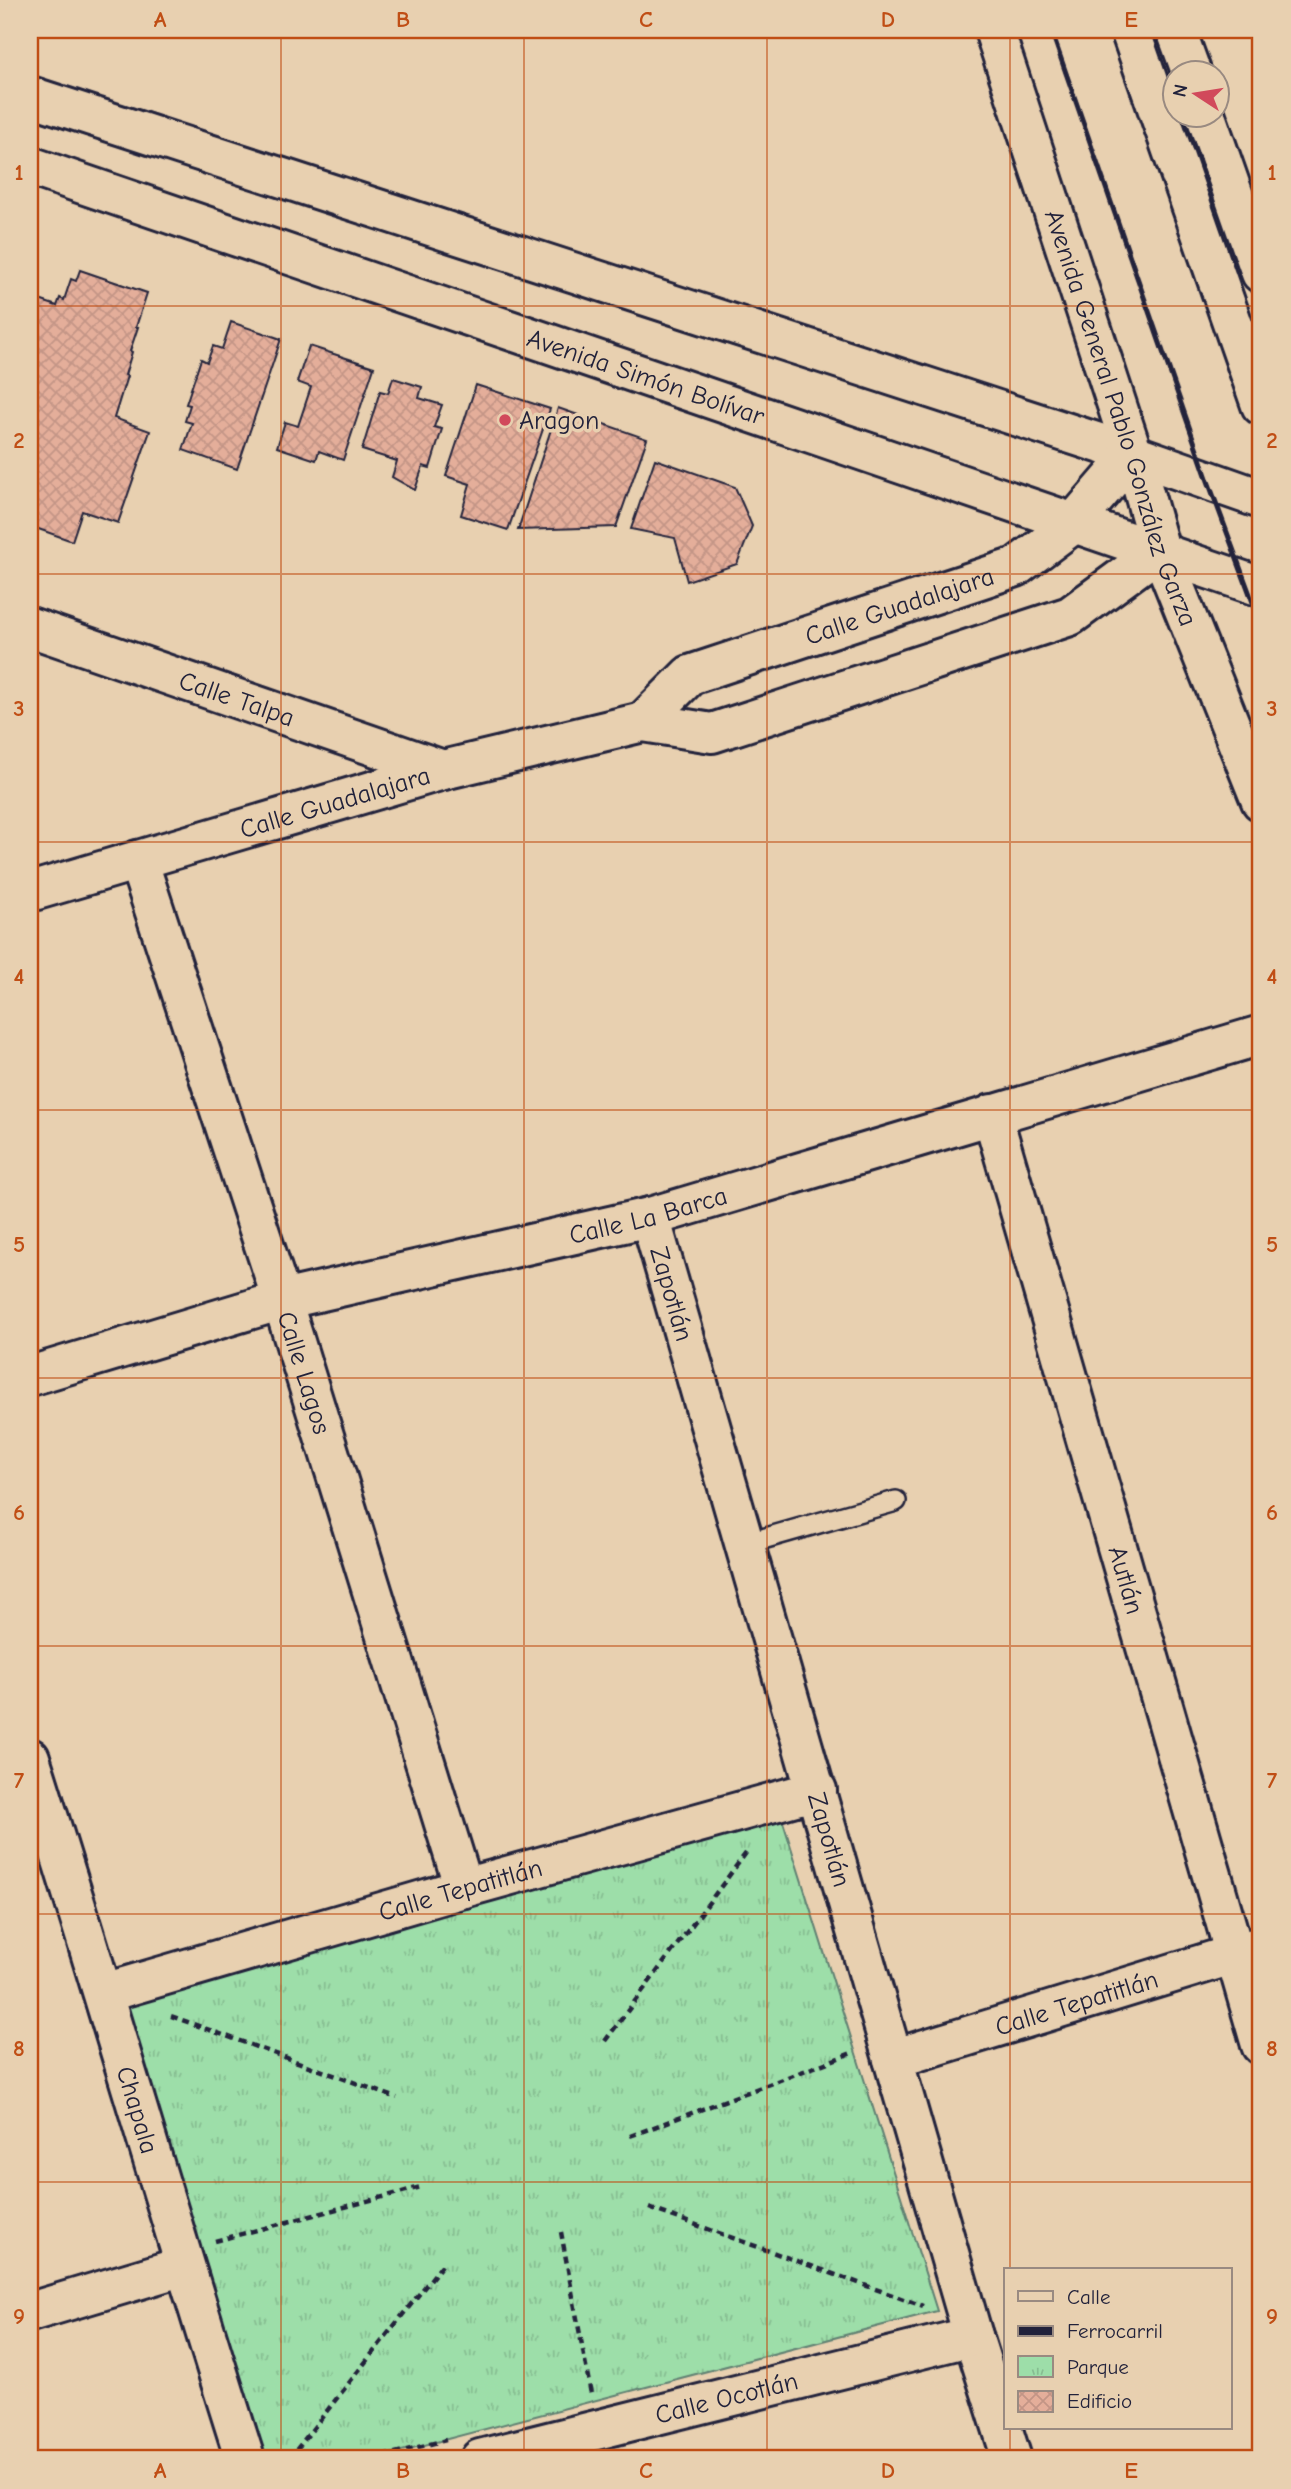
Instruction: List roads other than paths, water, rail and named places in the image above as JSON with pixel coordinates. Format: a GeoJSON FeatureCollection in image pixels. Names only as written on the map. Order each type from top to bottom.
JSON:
{"type":"FeatureCollection","features":[{"type":"Feature","properties":{"kind":"street","name":"Avenida General Pablo González Garza"},"geometry":{"type":"LineString","coordinates":[[993,30],[1133,454],[1160,550],[1261,801]]}},
{"type":"Feature","properties":{"kind":"street"},"geometry":{"type":"LineString","coordinates":[[1130,30],[1261,405]]}},
{"type":"Feature","properties":{"kind":"street"},"geometry":{"type":"LineString","coordinates":[[1177,30],[1187,60]]}},
{"type":"Feature","properties":{"kind":"street"},"geometry":{"type":"LineString","coordinates":[[30,96],[1133,454],[1261,499]]}},
{"type":"Feature","properties":{"kind":"street"},"geometry":{"type":"LineString","coordinates":[[1212,130],[1253,227],[1261,272]]}},
{"type":"Feature","properties":{"kind":"street","name":"Avenida Simón Bolívar"},"geometry":{"type":"LineString","coordinates":[[30,166],[1072,525],[1160,550],[1261,587]]}},
{"type":"Feature","properties":{"kind":"street","name":"Calle Guadalajara"},"geometry":{"type":"LineString","coordinates":[[643,722],[690,675],[1016,567],[1072,525],[1133,454]]}},
{"type":"Feature","properties":{"kind":"street","name":"Calle Guadalajara"},"geometry":{"type":"LineString","coordinates":[[30,892],[443,770],[643,722],[712,733],[1070,616],[1160,550]]}},
{"type":"Feature","properties":{"kind":"street","name":"Calle Talpa"},"geometry":{"type":"LineString","coordinates":[[30,627],[443,770]]}},
{"type":"Feature","properties":{"kind":"street","name":"Calle Lagos"},"geometry":{"type":"LineString","coordinates":[[138,860],[282,1300],[464,1888]]}},
{"type":"Feature","properties":{"kind":"street","name":"Calle La Barca"},"geometry":{"type":"LineString","coordinates":[[30,1376],[282,1300],[650,1217],[1261,1035]]}},
{"type":"Feature","properties":{"kind":"street","name":"Autlán"},"geometry":{"type":"LineString","coordinates":[[992,1114],[1247,1950],[1261,2045]]}},
{"type":"Feature","properties":{"kind":"street","name":"Zapotlán"},"geometry":{"type":"LineString","coordinates":[[650,1217],[817,1790],[877,2062],[973,2336],[1012,2459]]}},
{"type":"Feature","properties":{"kind":"street","name":"Chapala"},"geometry":{"type":"LineString","coordinates":[[30,1758],[104,1993],[196,2254],[245,2459]]}},
{"type":"Feature","properties":{"kind":"street","name":"Calle Tepatitlán"},"geometry":{"type":"LineString","coordinates":[[104,1993],[464,1888],[817,1790]]}},
{"type":"Feature","properties":{"kind":"street","name":"Calle Tepatitlán"},"geometry":{"type":"LineString","coordinates":[[877,2062],[1247,1950]]}},
{"type":"Feature","properties":{"kind":"street"},"geometry":{"type":"LineString","coordinates":[[30,2312],[196,2254]]}},
{"type":"Feature","properties":{"kind":"street","name":"Calle Ocotlán"},"geometry":{"type":"LineString","coordinates":[[480,2459],[973,2336]]}},
{"type":"Feature","properties":{"kind":"lane"},"geometry":{"type":"LineString","coordinates":[[745,1544],[896,1501]]}},
{"type":"Feature","properties":{"kind":"railway"},"geometry":{"type":"LineString","coordinates":[[1051,30],[1208,481],[1261,624]]}},
{"type":"Feature","properties":{"kind":"place","name":"Aragon"},"geometry":{"type":"Point","coordinates":[505,420]}}]}
